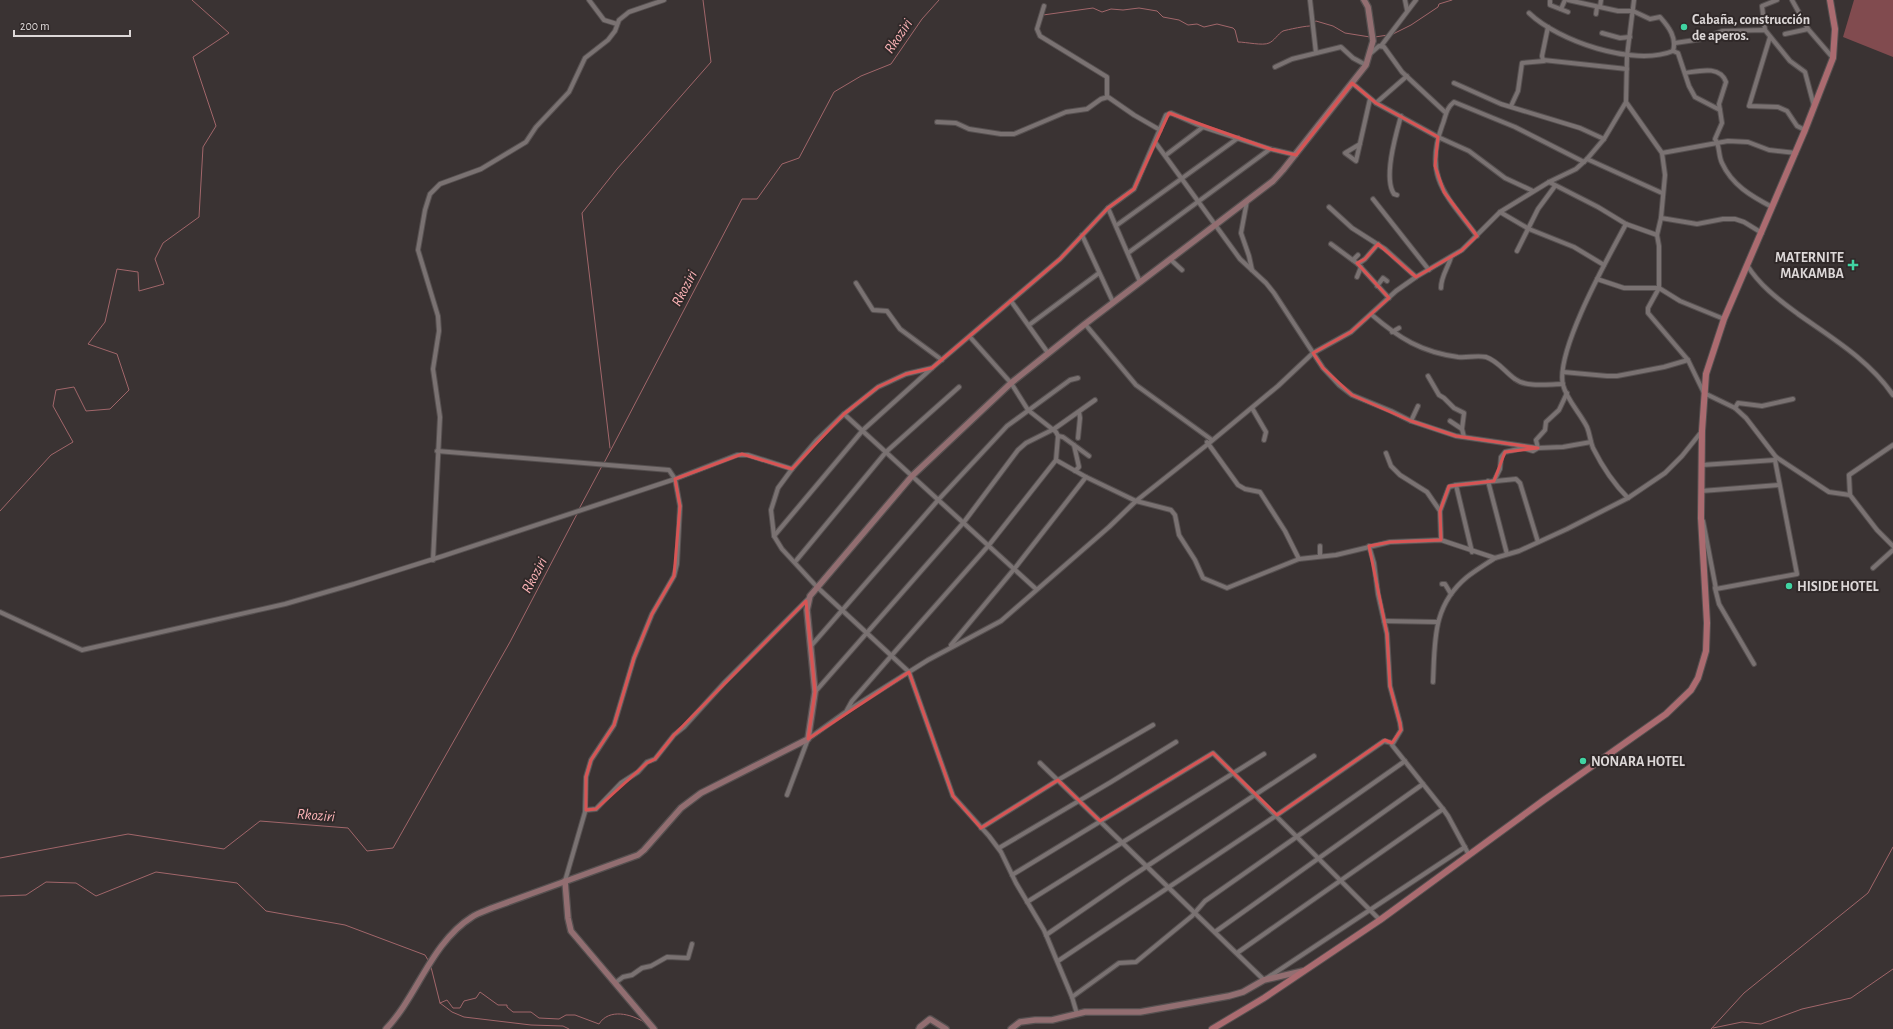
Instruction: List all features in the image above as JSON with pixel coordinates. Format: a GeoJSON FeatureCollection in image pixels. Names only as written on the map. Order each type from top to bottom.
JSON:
{"type":"FeatureCollection","features":[{"type":"Feature","properties":{"kind":"main road"},"geometry":{"type":"LineString","coordinates":[[1212,1029],[1264,998],[1380,920],[1544,800],[1666,714],[1691,690],[1698,678],[1706,651],[1707,623],[1701,518],[1701,491],[1702,431],[1706,374],[1724,319],[1796,152],[1833,58],[1835,29],[1830,0]]}},
{"type":"Feature","properties":{"kind":"street"},"geometry":{"type":"LineString","coordinates":[[589,0],[604,20],[617,24]]}},
{"type":"Feature","properties":{"kind":"street"},"geometry":{"type":"LineString","coordinates":[[433,560],[440,412],[433,369],[439,331],[438,316],[418,250],[425,210],[430,194],[440,184],[481,169],[526,142],[536,127],[576,81],[585,58],[608,40],[615,32],[619,20],[629,12],[664,0]]}},
{"type":"Feature","properties":{"kind":"street"},"geometry":{"type":"LineString","coordinates":[[1310,0],[1316,53]]}},
{"type":"Feature","properties":{"kind":"street"},"geometry":{"type":"LineString","coordinates":[[586,810],[596,809],[621,783],[638,772],[647,762],[655,759],[674,735],[684,728],[736,670],[808,600],[912,476],[1011,383],[1048,352],[1273,181],[1296,155],[1366,64],[1371,53],[1373,43],[1368,7],[1364,0]]}},
{"type":"Feature","properties":{"kind":"street"},"geometry":{"type":"LineString","coordinates":[[1405,0],[1407,10]]}},
{"type":"Feature","properties":{"kind":"street"},"geometry":{"type":"LineString","coordinates":[[1371,53],[1381,46],[1416,0]]}},
{"type":"Feature","properties":{"kind":"street"},"geometry":{"type":"LineString","coordinates":[[1561,9],[1567,0],[1618,11],[1633,11],[1650,19],[1660,17],[1673,35],[1675,43],[1673,51]]}},
{"type":"Feature","properties":{"kind":"street"},"geometry":{"type":"LineString","coordinates":[[1596,14],[1601,0]]}},
{"type":"Feature","properties":{"kind":"street"},"geometry":{"type":"LineString","coordinates":[[386,1029],[394,1020],[433,958],[450,937],[472,917],[492,908],[641,853],[690,800],[808,739],[847,711],[949,647],[998,623],[1103,532],[1136,500],[1252,408],[1314,353],[1334,340],[1351,332],[1372,315],[1396,291],[1416,277],[1462,250],[1500,212],[1549,182],[1573,171],[1586,161],[1604,139],[1626,102],[1627,56],[1634,0]]}},
{"type":"Feature","properties":{"kind":"street"},"geometry":{"type":"LineString","coordinates":[[1777,0],[1762,6],[1765,30],[1790,61],[1805,72],[1814,106]]}},
{"type":"Feature","properties":{"kind":"street"},"geometry":{"type":"LineString","coordinates":[[1792,0],[1808,29],[1833,58]]}},
{"type":"Feature","properties":{"kind":"street"},"geometry":{"type":"LineString","coordinates":[[1550,1],[1550,5],[1568,12]]}},
{"type":"Feature","properties":{"kind":"street"},"geometry":{"type":"LineString","coordinates":[[1044,6],[1037,29],[1040,36],[1107,77],[1106,97]]}},
{"type":"Feature","properties":{"kind":"street"},"geometry":{"type":"LineString","coordinates":[[1529,13],[1534,19],[1548,27],[1588,46],[1627,56],[1648,56],[1673,51],[1678,53],[1689,86],[1695,97],[1720,110]]}},
{"type":"Feature","properties":{"kind":"street"},"geometry":{"type":"LineString","coordinates":[[1546,61],[1543,60],[1542,56],[1548,27]]}},
{"type":"Feature","properties":{"kind":"street"},"geometry":{"type":"LineString","coordinates":[[1785,34],[1808,29]]}},
{"type":"Feature","properties":{"kind":"street"},"geometry":{"type":"LineString","coordinates":[[1675,43],[1696,40],[1722,31],[1765,30]]}},
{"type":"Feature","properties":{"kind":"street"},"geometry":{"type":"LineString","coordinates":[[1602,33],[1620,38],[1630,37]]}},
{"type":"Feature","properties":{"kind":"street"},"geometry":{"type":"LineString","coordinates":[[1770,37],[1749,106],[1778,107],[1786,110],[1797,126],[1805,130]]}},
{"type":"Feature","properties":{"kind":"street"},"geometry":{"type":"LineString","coordinates":[[1373,43],[1385,41]]}},
{"type":"Feature","properties":{"kind":"street"},"geometry":{"type":"LineString","coordinates":[[1275,67],[1286,61],[1341,46],[1353,58],[1366,64]]}},
{"type":"Feature","properties":{"kind":"street"},"geometry":{"type":"LineString","coordinates":[[1381,46],[1384,47],[1402,72],[1422,93],[1446,113]]}},
{"type":"Feature","properties":{"kind":"street"},"geometry":{"type":"LineString","coordinates":[[1511,106],[1518,91],[1522,62],[1546,61],[1627,69]]}},
{"type":"Feature","properties":{"kind":"street"},"geometry":{"type":"LineString","coordinates":[[1685,73],[1715,71],[1723,77],[1726,82],[1720,104],[1722,123],[1716,137],[1721,161],[1734,181],[1746,193],[1772,206]]}},
{"type":"Feature","properties":{"kind":"street"},"geometry":{"type":"LineString","coordinates":[[1376,103],[1407,76]]}},
{"type":"Feature","properties":{"kind":"street"},"geometry":{"type":"LineString","coordinates":[[1352,83],[1376,103],[1438,137],[1469,151],[1505,178],[1533,191]]}},
{"type":"Feature","properties":{"kind":"street"},"geometry":{"type":"LineString","coordinates":[[1454,83],[1501,104],[1580,128],[1604,139]]}},
{"type":"Feature","properties":{"kind":"street"},"geometry":{"type":"LineString","coordinates":[[937,122],[956,124],[969,129],[1001,134],[1014,134],[1066,112],[1087,109],[1106,97],[1111,98],[1134,115],[1160,130]]}},
{"type":"Feature","properties":{"kind":"street"},"geometry":{"type":"LineString","coordinates":[[1360,144],[1370,99]]}},
{"type":"Feature","properties":{"kind":"street"},"geometry":{"type":"LineString","coordinates":[[1477,236],[1444,192],[1435,166],[1438,137],[1446,113],[1451,104],[1456,102],[1516,127],[1586,161],[1662,193]]}},
{"type":"Feature","properties":{"kind":"street"},"geometry":{"type":"LineString","coordinates":[[1626,102],[1662,153],[1665,175],[1662,193],[1661,218],[1657,234],[1659,246],[1659,288],[1647,311],[1688,360],[1704,393],[1734,408],[1746,418],[1775,459],[1829,492],[1850,495],[1856,500],[1878,530],[1893,546]]}},
{"type":"Feature","properties":{"kind":"street"},"geometry":{"type":"LineString","coordinates":[[774,536],[863,430],[932,368],[1060,259],[1108,208],[1136,187],[1166,115],[1171,113],[1203,127],[1270,149],[1296,155]]}},
{"type":"Feature","properties":{"kind":"street"},"geometry":{"type":"LineString","coordinates":[[1397,195],[1394,194],[1390,188],[1390,165],[1401,116]]}},
{"type":"Feature","properties":{"kind":"street"},"geometry":{"type":"LineString","coordinates":[[1166,156],[1203,127]]}},
{"type":"Feature","properties":{"kind":"street"},"geometry":{"type":"LineString","coordinates":[[1117,225],[1238,138]]}},
{"type":"Feature","properties":{"kind":"street"},"geometry":{"type":"LineString","coordinates":[[1155,142],[1240,259],[1266,283],[1277,297],[1323,368],[1339,385],[1352,395],[1411,421],[1456,436],[1507,445],[1538,448],[1563,447],[1592,442]]}},
{"type":"Feature","properties":{"kind":"street"},"geometry":{"type":"LineString","coordinates":[[1662,153],[1718,142],[1748,142],[1776,151],[1796,152]]}},
{"type":"Feature","properties":{"kind":"street"},"geometry":{"type":"LineString","coordinates":[[1128,253],[1270,149]]}},
{"type":"Feature","properties":{"kind":"street"},"geometry":{"type":"LineString","coordinates":[[1549,182],[1598,207],[1626,224],[1657,234]]}},
{"type":"Feature","properties":{"kind":"street"},"geometry":{"type":"LineString","coordinates":[[1516,251],[1529,229],[1538,209],[1555,186]]}},
{"type":"Feature","properties":{"kind":"street"},"geometry":{"type":"LineString","coordinates":[[1373,199],[1429,270]]}},
{"type":"Feature","properties":{"kind":"street"},"geometry":{"type":"LineString","coordinates":[[1247,201],[1241,233],[1252,270]]}},
{"type":"Feature","properties":{"kind":"street"},"geometry":{"type":"LineString","coordinates":[[1329,207],[1352,228],[1378,244],[1416,277]]}},
{"type":"Feature","properties":{"kind":"street"},"geometry":{"type":"LineString","coordinates":[[1108,208],[1117,225],[1140,282]]}},
{"type":"Feature","properties":{"kind":"street"},"geometry":{"type":"LineString","coordinates":[[1500,212],[1529,229],[1574,247],[1604,266]]}},
{"type":"Feature","properties":{"kind":"street"},"geometry":{"type":"LineString","coordinates":[[1661,218],[1697,224],[1723,219],[1735,219],[1744,222],[1762,233]]}},
{"type":"Feature","properties":{"kind":"street"},"geometry":{"type":"LineString","coordinates":[[1626,224],[1597,279],[1568,345],[1563,362],[1563,384],[1587,427],[1592,442],[1612,480],[1628,498]]}},
{"type":"Feature","properties":{"kind":"street"},"geometry":{"type":"LineString","coordinates":[[1082,235],[1113,302]]}},
{"type":"Feature","properties":{"kind":"street"},"geometry":{"type":"LineString","coordinates":[[1331,244],[1360,266],[1389,298]]}},
{"type":"Feature","properties":{"kind":"street"},"geometry":{"type":"LineString","coordinates":[[1357,277],[1360,266],[1378,244]]}},
{"type":"Feature","properties":{"kind":"street"},"geometry":{"type":"LineString","coordinates":[[1353,260],[1358,255]]}},
{"type":"Feature","properties":{"kind":"street"},"geometry":{"type":"LineString","coordinates":[[1441,288],[1441,280],[1449,265],[1451,257]]}},
{"type":"Feature","properties":{"kind":"street"},"geometry":{"type":"LineString","coordinates":[[1170,259],[1182,270]]}},
{"type":"Feature","properties":{"kind":"street"},"geometry":{"type":"LineString","coordinates":[[1747,265],[1758,281],[1772,295],[1828,337],[1850,350],[1882,379],[1893,395]]}},
{"type":"Feature","properties":{"kind":"street"},"geometry":{"type":"LineString","coordinates":[[1029,325],[1099,273]]}},
{"type":"Feature","properties":{"kind":"street"},"geometry":{"type":"LineString","coordinates":[[1377,286],[1383,278],[1387,280]]}},
{"type":"Feature","properties":{"kind":"street"},"geometry":{"type":"LineString","coordinates":[[1597,279],[1624,288],[1659,288],[1680,300],[1724,319]]}},
{"type":"Feature","properties":{"kind":"street"},"geometry":{"type":"LineString","coordinates":[[856,283],[873,310],[887,311],[900,329],[942,360]]}},
{"type":"Feature","properties":{"kind":"street"},"geometry":{"type":"LineString","coordinates":[[1011,301],[1048,352]]}},
{"type":"Feature","properties":{"kind":"street"},"geometry":{"type":"LineString","coordinates":[[1372,315],[1392,332],[1415,346],[1440,354],[1461,357],[1476,356],[1487,358],[1503,368],[1515,380],[1521,382],[1563,384]]}},
{"type":"Feature","properties":{"kind":"street"},"geometry":{"type":"LineString","coordinates":[[1085,324],[1136,385],[1212,440]]}},
{"type":"Feature","properties":{"kind":"street"},"geometry":{"type":"LineString","coordinates":[[1392,332],[1399,328]]}},
{"type":"Feature","properties":{"kind":"street"},"geometry":{"type":"LineString","coordinates":[[847,711],[852,701],[989,545],[1056,460],[1058,436],[1054,429],[1028,410],[1011,383],[970,337]]}},
{"type":"Feature","properties":{"kind":"street"},"geometry":{"type":"LineString","coordinates":[[1563,372],[1617,376],[1664,367],[1688,360]]}},
{"type":"Feature","properties":{"kind":"street"},"geometry":{"type":"LineString","coordinates":[[932,368],[906,374],[878,387],[844,414],[816,441],[778,488],[771,510],[774,536],[782,549],[817,588],[909,672],[953,796],[998,848],[1046,935],[1058,961],[1077,1014]]}},
{"type":"Feature","properties":{"kind":"street"},"geometry":{"type":"LineString","coordinates":[[1428,376],[1439,395],[1454,408],[1464,413],[1462,429],[1464,437]]}},
{"type":"Feature","properties":{"kind":"street"},"geometry":{"type":"LineString","coordinates":[[811,646],[940,499],[1007,426],[1070,380],[1078,378]]}},
{"type":"Feature","properties":{"kind":"street"},"geometry":{"type":"LineString","coordinates":[[795,562],[886,452],[959,387]]}},
{"type":"Feature","properties":{"kind":"street"},"geometry":{"type":"LineString","coordinates":[[1538,448],[1536,440],[1544,430],[1546,422],[1560,410],[1567,393]]}},
{"type":"Feature","properties":{"kind":"street"},"geometry":{"type":"LineString","coordinates":[[1734,408],[1738,403],[1762,406],[1793,399]]}},
{"type":"Feature","properties":{"kind":"street"},"geometry":{"type":"LineString","coordinates":[[815,692],[964,522],[1018,450],[1026,443],[1054,429],[1095,400]]}},
{"type":"Feature","properties":{"kind":"street"},"geometry":{"type":"LineString","coordinates":[[1411,421],[1418,406]]}},
{"type":"Feature","properties":{"kind":"street"},"geometry":{"type":"LineString","coordinates":[[1252,408],[1266,432],[1264,440]]}},
{"type":"Feature","properties":{"kind":"street"},"geometry":{"type":"LineString","coordinates":[[1078,438],[1080,418],[1079,412]]}},
{"type":"Feature","properties":{"kind":"street"},"geometry":{"type":"LineString","coordinates":[[844,414],[912,476],[940,499],[1036,589]]}},
{"type":"Feature","properties":{"kind":"street"},"geometry":{"type":"LineString","coordinates":[[1450,421],[1462,429]]}},
{"type":"Feature","properties":{"kind":"street"},"geometry":{"type":"LineString","coordinates":[[1433,682],[1437,622],[1441,610],[1451,594],[1466,577],[1495,558],[1519,551],[1628,498],[1670,469],[1702,431]]}},
{"type":"Feature","properties":{"kind":"street"},"geometry":{"type":"LineString","coordinates":[[1058,436],[1063,437],[1089,456]]}},
{"type":"Feature","properties":{"kind":"street"},"geometry":{"type":"LineString","coordinates":[[1208,443],[1238,485],[1245,489],[1260,492],[1286,531],[1299,559]]}},
{"type":"Feature","properties":{"kind":"street"},"geometry":{"type":"LineString","coordinates":[[1074,445],[1079,467],[1075,471]]}},
{"type":"Feature","properties":{"kind":"street"},"geometry":{"type":"LineString","coordinates":[[1850,495],[1849,475],[1893,445]]}},
{"type":"Feature","properties":{"kind":"street"},"geometry":{"type":"LineString","coordinates":[[1494,480],[1500,469],[1501,457],[1505,452],[1523,448],[1533,451],[1538,448]]}},
{"type":"Feature","properties":{"kind":"street"},"geometry":{"type":"LineString","coordinates":[[437,451],[668,470],[676,479],[680,506],[677,564],[674,576],[652,614],[634,658],[614,725],[591,760],[586,777],[586,810],[583,825],[565,881],[568,918],[571,931],[654,1029]]}},
{"type":"Feature","properties":{"kind":"street"},"geometry":{"type":"LineString","coordinates":[[1386,453],[1391,466],[1400,475],[1427,492],[1440,511]]}},
{"type":"Feature","properties":{"kind":"street"},"geometry":{"type":"LineString","coordinates":[[0,612],[82,650],[285,604],[433,560],[676,479],[742,454],[792,469]]}},
{"type":"Feature","properties":{"kind":"street"},"geometry":{"type":"LineString","coordinates":[[1702,465],[1775,459]]}},
{"type":"Feature","properties":{"kind":"street"},"geometry":{"type":"LineString","coordinates":[[1715,588],[1718,590],[1797,574],[1798,570],[1775,459]]}},
{"type":"Feature","properties":{"kind":"street"},"geometry":{"type":"LineString","coordinates":[[1056,460],[1086,477],[1136,500],[1168,508],[1173,512],[1179,535],[1195,560],[1203,578],[1226,588],[1299,559],[1336,555],[1390,542],[1441,540],[1472,552],[1495,558]]}},
{"type":"Feature","properties":{"kind":"street"},"geometry":{"type":"LineString","coordinates":[[949,647],[1015,568],[1086,477]]}},
{"type":"Feature","properties":{"kind":"street"},"geometry":{"type":"LineString","coordinates":[[1441,540],[1440,511],[1449,487],[1494,480],[1516,479],[1518,481],[1538,542]]}},
{"type":"Feature","properties":{"kind":"street"},"geometry":{"type":"LineString","coordinates":[[1488,481],[1507,554]]}},
{"type":"Feature","properties":{"kind":"street"},"geometry":{"type":"LineString","coordinates":[[1456,485],[1472,552]]}},
{"type":"Feature","properties":{"kind":"street"},"geometry":{"type":"LineString","coordinates":[[1701,491],[1780,485]]}},
{"type":"Feature","properties":{"kind":"street"},"geometry":{"type":"LineString","coordinates":[[1070,488],[1075,491]]}},
{"type":"Feature","properties":{"kind":"street"},"geometry":{"type":"LineString","coordinates":[[1701,518],[1705,525],[1719,604],[1754,664]]}},
{"type":"Feature","properties":{"kind":"street"},"geometry":{"type":"LineString","coordinates":[[1320,546],[1320,556]]}},
{"type":"Feature","properties":{"kind":"street"},"geometry":{"type":"LineString","coordinates":[[1369,546],[1374,563],[1378,594],[1388,641],[1390,686],[1401,730],[1392,743]]}},
{"type":"Feature","properties":{"kind":"street"},"geometry":{"type":"LineString","coordinates":[[1873,568],[1893,550]]}},
{"type":"Feature","properties":{"kind":"street"},"geometry":{"type":"LineString","coordinates":[[1442,584],[1445,584],[1451,594]]}},
{"type":"Feature","properties":{"kind":"street"},"geometry":{"type":"LineString","coordinates":[[788,795],[808,739],[815,692],[807,610],[808,600]]}},
{"type":"Feature","properties":{"kind":"street"},"geometry":{"type":"LineString","coordinates":[[1384,621],[1437,622]]}},
{"type":"Feature","properties":{"kind":"street"},"geometry":{"type":"LineString","coordinates":[[981,828],[1058,780],[1153,725]]}},
{"type":"Feature","properties":{"kind":"street"},"geometry":{"type":"LineString","coordinates":[[1058,961],[1277,815],[1384,741],[1392,743],[1392,745],[1443,809],[1469,855]]}},
{"type":"Feature","properties":{"kind":"street"},"geometry":{"type":"LineString","coordinates":[[998,848],[1176,742]]}},
{"type":"Feature","properties":{"kind":"street"},"geometry":{"type":"LineString","coordinates":[[1012,875],[1100,820],[1213,753],[1277,815],[1380,920]]}},
{"type":"Feature","properties":{"kind":"street"},"geometry":{"type":"LineString","coordinates":[[1027,902],[1264,754]]}},
{"type":"Feature","properties":{"kind":"street"},"geometry":{"type":"LineString","coordinates":[[1046,935],[1314,756]]}},
{"type":"Feature","properties":{"kind":"street"},"geometry":{"type":"LineString","coordinates":[[1072,997],[1119,963],[1136,962],[1195,912],[1205,901],[1405,761]]}},
{"type":"Feature","properties":{"kind":"street"},"geometry":{"type":"LineString","coordinates":[[1040,763],[1238,953],[1264,980]]}},
{"type":"Feature","properties":{"kind":"street"},"geometry":{"type":"LineString","coordinates":[[1215,932],[1423,784]]}},
{"type":"Feature","properties":{"kind":"street"},"geometry":{"type":"LineString","coordinates":[[1238,953],[1298,909],[1342,881],[1443,809]]}},
{"type":"Feature","properties":{"kind":"street"},"geometry":{"type":"LineString","coordinates":[[1011,1029],[1020,1022],[1052,1020],[1085,1012],[1140,1012],[1229,996],[1243,992],[1264,980],[1465,847]]}},
{"type":"Feature","properties":{"kind":"street"},"geometry":{"type":"LineString","coordinates":[[614,983],[623,977],[632,975],[642,968],[651,966],[667,957],[688,958],[692,944]]}},
{"type":"Feature","properties":{"kind":"street"},"geometry":{"type":"LineString","coordinates":[[1264,980],[1306,970]]}},
{"type":"Feature","properties":{"kind":"street"},"geometry":{"type":"LineString","coordinates":[[919,1029],[920,1026],[930,1020],[946,1029]]}},
{"type":"Feature","properties":{"kind":"highlighted area"},"geometry":{"type":"Polygon","coordinates":[[[1352,83],[1376,103],[1438,137],[1435,166],[1444,192],[1477,236],[1461,251],[1416,277],[1378,244],[1365,259],[1357,263],[1389,298],[1351,332],[1313,353],[1323,368],[1352,395],[1411,421],[1456,436],[1538,448],[1505,452],[1494,481],[1449,486],[1440,511],[1441,540],[1390,542],[1369,546],[1387,634],[1390,686],[1401,730],[1392,743],[1385,740],[1277,815],[1213,753],[1100,821],[1058,780],[981,828],[953,796],[909,672],[808,739],[815,692],[806,601],[674,735],[655,759],[647,763],[596,809],[586,810],[586,777],[591,760],[614,725],[634,658],[652,614],[674,576],[680,506],[675,479],[742,454],[792,469],[844,414],[878,387],[906,374],[932,368],[1060,259],[1108,208],[1134,189],[1169,113],[1270,149],[1296,155],[1352,83]]]}},
{"type":"Feature","properties":{"kind":"shaded area"},"geometry":{"type":"Polygon","coordinates":[[[1854,0],[1893,0],[1893,57],[1843,37],[1854,0]]]}},
{"type":"Feature","properties":{"kind":"waterway"},"geometry":{"type":"LineString","coordinates":[[0,511],[51,455],[73,442],[53,406],[56,390],[74,387],[86,411],[110,409],[129,390],[117,354],[88,344],[105,322],[117,269],[138,272],[139,291],[164,284],[155,259],[163,243],[199,217],[203,147],[216,126],[193,57],[229,33],[192,0]]}},
{"type":"Feature","properties":{"kind":"waterway"},"geometry":{"type":"LineString","coordinates":[[610,448],[582,213],[617,169],[711,62],[703,0]]}},
{"type":"Feature","properties":{"kind":"waterway","name":"Rkoziri"},"geometry":{"type":"LineString","coordinates":[[604,463],[742,199],[757,199],[782,164],[799,158],[834,92],[861,76],[891,64],[922,19],[939,0]]}},
{"type":"Feature","properties":{"kind":"waterway"},"geometry":{"type":"LineString","coordinates":[[1393,34],[1411,25],[1438,7],[1439,4],[1452,0]]}},
{"type":"Feature","properties":{"kind":"waterway"},"geometry":{"type":"LineString","coordinates":[[1043,15],[1093,8],[1102,12],[1111,9],[1123,10],[1139,8],[1157,11],[1163,17],[1179,20],[1188,25],[1197,24],[1204,27],[1217,24],[1233,28],[1235,30],[1238,42],[1259,44],[1271,42],[1283,31],[1311,26]]}},
{"type":"Feature","properties":{"kind":"waterway"},"geometry":{"type":"LineString","coordinates":[[1314,22],[1316,21],[1333,26],[1345,33],[1370,37]]}},
{"type":"Feature","properties":{"kind":"waterway"},"geometry":{"type":"LineString","coordinates":[[1375,37],[1388,35]]}},
{"type":"Feature","properties":{"kind":"waterway","name":"Rkoziri"},"geometry":{"type":"LineString","coordinates":[[579,509],[602,466]]}},
{"type":"Feature","properties":{"kind":"waterway","name":"Rkoziri"},"geometry":{"type":"LineString","coordinates":[[0,858],[128,834],[224,849],[260,821],[348,828],[367,851],[393,848],[510,642],[577,514]]}},
{"type":"Feature","properties":{"kind":"waterway"},"geometry":{"type":"LineString","coordinates":[[1711,1029],[1744,993],[1868,893],[1893,847]]}},
{"type":"Feature","properties":{"kind":"waterway"},"geometry":{"type":"LineString","coordinates":[[0,896],[26,895],[46,882],[76,883],[96,896],[156,872],[237,883],[266,911],[345,925],[425,955],[428,960]]}},
{"type":"Feature","properties":{"kind":"waterway"},"geometry":{"type":"LineString","coordinates":[[431,967],[440,1003],[452,1012],[464,1017],[531,1025],[563,1026],[569,1029]]}},
{"type":"Feature","properties":{"kind":"waterway"},"geometry":{"type":"LineString","coordinates":[[1713,1028],[1742,1022],[1761,1024],[1802,1009],[1851,998],[1893,969]]}},
{"type":"Feature","properties":{"kind":"waterway"},"geometry":{"type":"LineString","coordinates":[[440,1003],[447,1000],[453,1008],[460,1008],[464,1001],[476,998],[480,992],[498,1005],[507,1005],[507,1007],[513,1012],[531,1012],[539,1018],[559,1019],[566,1015],[575,1015],[599,1024],[608,1016],[620,1014],[627,1015],[644,1022]]}},
{"type":"Feature","properties":{"kind":"place","name":"Cabaña, construcción de aperos."},"geometry":{"type":"Point","coordinates":[1684,27]}},
{"type":"Feature","properties":{"kind":"place","name":"MATERNITE MAKAMBA"},"geometry":{"type":"Point","coordinates":[1853,265]}},
{"type":"Feature","properties":{"kind":"place","name":"HISIDE HOTEL"},"geometry":{"type":"Point","coordinates":[1789,586]}},
{"type":"Feature","properties":{"kind":"place","name":"NONARA HOTEL"},"geometry":{"type":"Point","coordinates":[1583,761]}}]}
